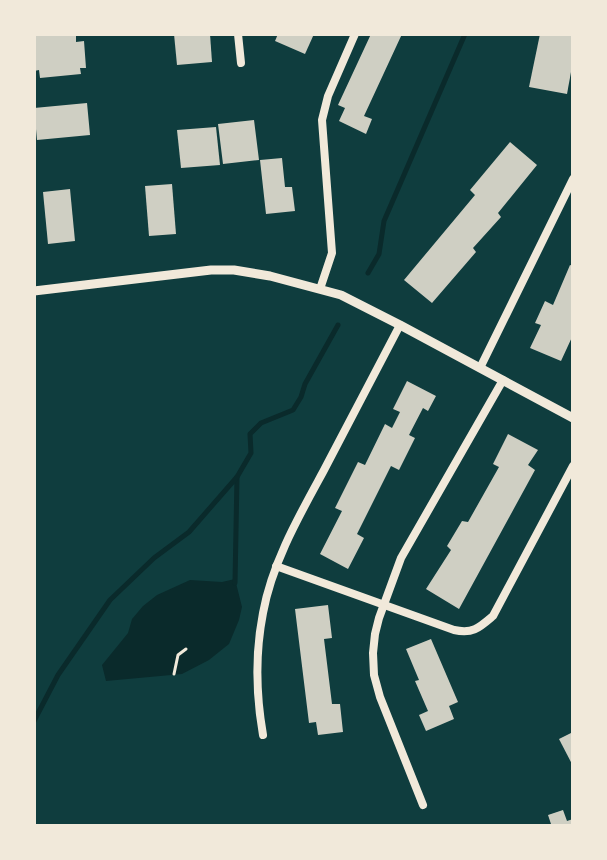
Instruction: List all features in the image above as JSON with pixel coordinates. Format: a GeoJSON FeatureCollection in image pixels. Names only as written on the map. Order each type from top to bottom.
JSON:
{"type":"FeatureCollection","features":[{"type":"Feature","properties":{"kind":"street"},"geometry":{"type":"LineString","coordinates":[[238,34],[241,63]]}},
{"type":"Feature","properties":{"kind":"street"},"geometry":{"type":"LineString","coordinates":[[320,289],[332,253],[322,120],[328,96],[355,34]]}},
{"type":"Feature","properties":{"kind":"street"},"geometry":{"type":"LineString","coordinates":[[480,368],[573,179]]}},
{"type":"Feature","properties":{"kind":"street"},"geometry":{"type":"LineString","coordinates":[[34,291],[211,270],[270,276],[341,295],[573,418]]}},
{"type":"Feature","properties":{"kind":"street"},"geometry":{"type":"LineString","coordinates":[[263,735],[257,666],[263,612],[276,566],[400,325]]}},
{"type":"Feature","properties":{"kind":"street"},"geometry":{"type":"LineString","coordinates":[[423,805],[380,697],[374,675],[375,634],[401,558],[503,380]]}},
{"type":"Feature","properties":{"kind":"street"},"geometry":{"type":"LineString","coordinates":[[276,566],[466,633],[480,628],[493,616],[573,466]]}},
{"type":"Feature","properties":{"kind":"path"},"geometry":{"type":"LineString","coordinates":[[174,674],[178,655],[186,649]]}},
{"type":"Feature","properties":{"kind":"water"},"geometry":{"type":"Polygon","coordinates":[[[235,579],[242,607],[239,620],[229,644],[209,660],[182,674],[106,681],[102,665],[128,633],[132,619],[143,606],[157,595],[190,580],[222,582],[235,579]]]}},
{"type":"Feature","properties":{"kind":"building"},"geometry":{"type":"Polygon","coordinates":[[[34,34],[76,34],[76,42],[84,41],[86,68],[80,68],[81,74],[40,78],[39,70],[34,71],[34,34]]]}},
{"type":"Feature","properties":{"kind":"building"},"geometry":{"type":"Polygon","coordinates":[[[174,34],[210,34],[212,62],[177,65],[174,34]]]}},
{"type":"Feature","properties":{"kind":"building"},"geometry":{"type":"Polygon","coordinates":[[[278,34],[314,34],[305,54],[275,41],[278,34]]]}},
{"type":"Feature","properties":{"kind":"building"},"geometry":{"type":"Polygon","coordinates":[[[371,34],[402,34],[364,116],[372,119],[366,134],[339,121],[345,108],[338,105],[371,34]]]}},
{"type":"Feature","properties":{"kind":"building"},"geometry":{"type":"Polygon","coordinates":[[[540,34],[573,34],[573,61],[567,94],[529,87],[540,34]]]}},
{"type":"Feature","properties":{"kind":"building"},"geometry":{"type":"Polygon","coordinates":[[[87,103],[90,135],[37,140],[34,108],[87,103]]]}},
{"type":"Feature","properties":{"kind":"building"},"geometry":{"type":"Polygon","coordinates":[[[254,120],[259,160],[223,164],[218,124],[254,120]]]}},
{"type":"Feature","properties":{"kind":"building"},"geometry":{"type":"Polygon","coordinates":[[[216,127],[220,165],[181,168],[177,130],[216,127]]]}},
{"type":"Feature","properties":{"kind":"building"},"geometry":{"type":"Polygon","coordinates":[[[510,142],[537,165],[498,213],[501,217],[473,248],[476,252],[432,303],[404,280],[475,195],[470,190],[510,142]]]}},
{"type":"Feature","properties":{"kind":"building"},"geometry":{"type":"Polygon","coordinates":[[[282,158],[285,187],[292,187],[295,211],[266,214],[260,160],[282,158]]]}},
{"type":"Feature","properties":{"kind":"building"},"geometry":{"type":"Polygon","coordinates":[[[172,184],[176,234],[149,236],[145,186],[172,184]]]}},
{"type":"Feature","properties":{"kind":"building"},"geometry":{"type":"Polygon","coordinates":[[[70,189],[75,241],[48,244],[43,192],[70,189]]]}},
{"type":"Feature","properties":{"kind":"building"},"geometry":{"type":"Polygon","coordinates":[[[570,265],[573,266],[573,335],[561,361],[530,348],[541,325],[535,323],[545,301],[553,305],[570,265]]]}},
{"type":"Feature","properties":{"kind":"building"},"geometry":{"type":"Polygon","coordinates":[[[407,381],[436,396],[428,411],[423,408],[409,435],[415,438],[399,470],[391,466],[357,534],[364,538],[348,569],[320,554],[342,511],[335,508],[358,462],[365,465],[385,424],[392,428],[400,412],[393,409],[407,381]]]}},
{"type":"Feature","properties":{"kind":"building"},"geometry":{"type":"Polygon","coordinates":[[[508,434],[538,450],[528,465],[535,470],[459,609],[426,589],[451,550],[447,546],[462,521],[468,522],[499,467],[493,464],[508,434]]]}},
{"type":"Feature","properties":{"kind":"building"},"geometry":{"type":"Polygon","coordinates":[[[328,605],[332,638],[324,639],[332,704],[340,704],[343,732],[318,735],[316,722],[309,723],[295,609],[328,605]]]}},
{"type":"Feature","properties":{"kind":"building"},"geometry":{"type":"Polygon","coordinates":[[[431,639],[458,702],[449,706],[454,719],[426,731],[419,715],[428,711],[406,649],[431,639]]]}},
{"type":"Feature","properties":{"kind":"building"},"geometry":{"type":"Polygon","coordinates":[[[573,732],[573,766],[559,739],[573,732]]]}},
{"type":"Feature","properties":{"kind":"building"},"geometry":{"type":"Polygon","coordinates":[[[563,810],[567,821],[573,819],[573,826],[546,826],[551,824],[548,815],[563,810]]]}},
{"type":"Feature","properties":{"kind":"waterway"},"geometry":{"type":"LineString","coordinates":[[368,273],[379,254],[384,221],[465,34]]}},
{"type":"Feature","properties":{"kind":"waterway"},"geometry":{"type":"LineString","coordinates":[[34,721],[58,675],[110,600],[154,558],[189,532],[237,477],[251,453],[250,434],[261,423],[293,410],[338,325]]}},
{"type":"Feature","properties":{"kind":"waterway"},"geometry":{"type":"LineString","coordinates":[[235,583],[237,477]]}}]}
